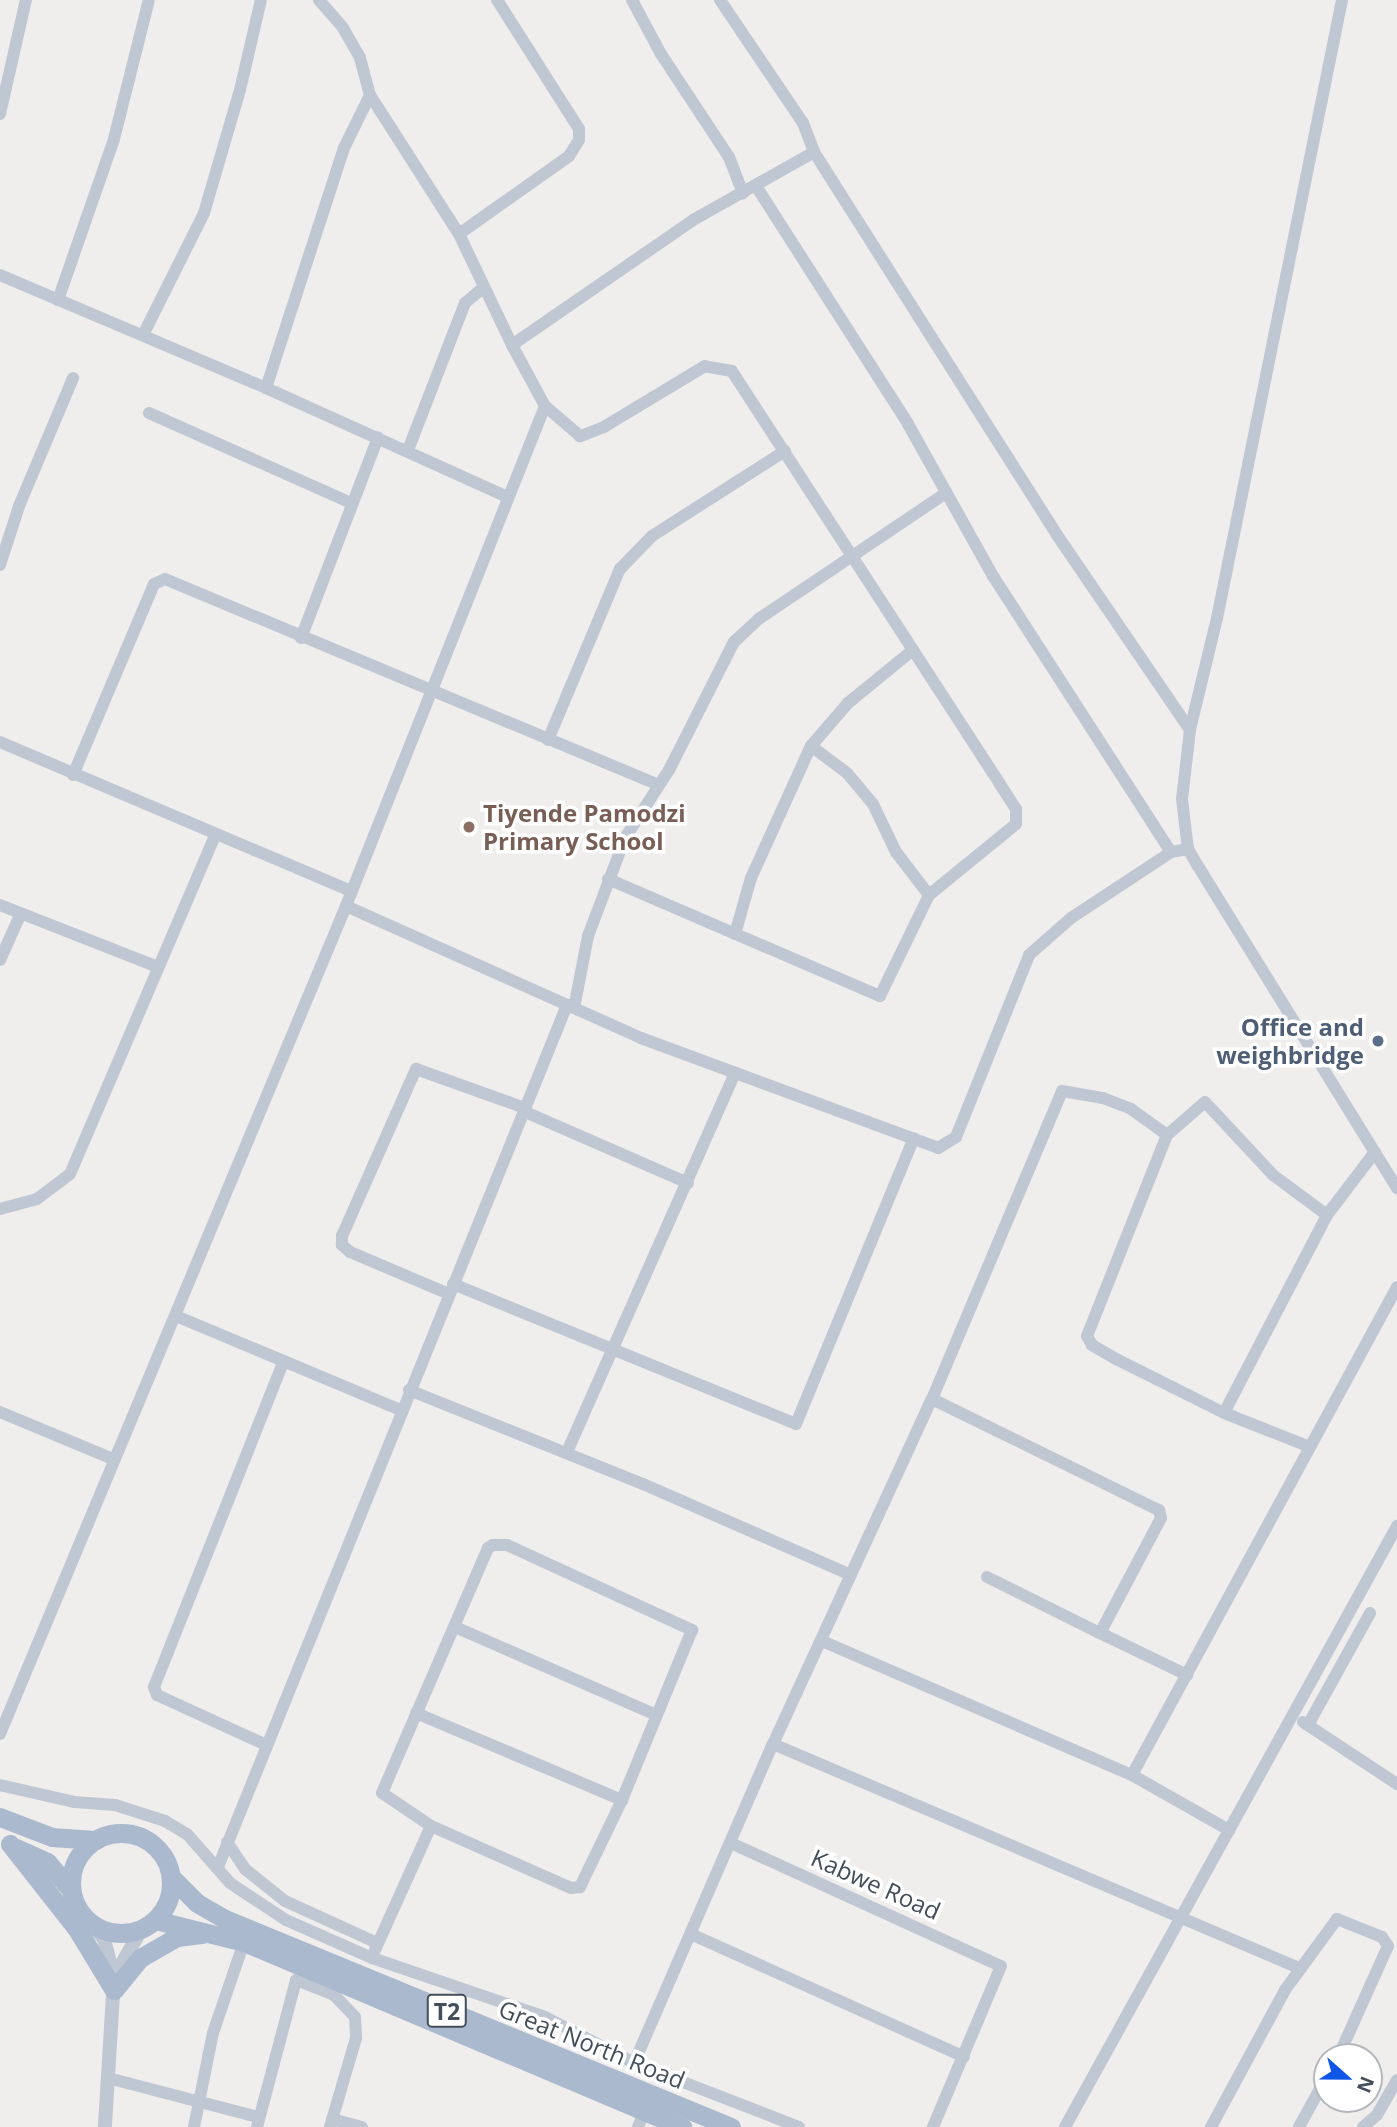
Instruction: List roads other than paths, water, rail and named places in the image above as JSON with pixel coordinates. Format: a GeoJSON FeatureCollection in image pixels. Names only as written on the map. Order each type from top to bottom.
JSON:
{"type":"FeatureCollection","features":[{"type":"Feature","properties":{"kind":"main road","name":"T2"},"geometry":{"type":"LineString","coordinates":[[0,1817],[52,1838],[95,1840],[125,1834],[146,1841],[163,1857],[172,1878]]}},
{"type":"Feature","properties":{"kind":"main road"},"geometry":{"type":"LineString","coordinates":[[71,1890],[78,1858],[95,1840]]}},
{"type":"Feature","properties":{"kind":"main road"},"geometry":{"type":"LineString","coordinates":[[5,1842],[47,1862],[71,1890],[82,1913],[91,1922]]}},
{"type":"Feature","properties":{"kind":"main road"},"geometry":{"type":"LineString","coordinates":[[5,1842],[89,1947],[114,1984],[140,1958],[177,1937],[219,1933]]}},
{"type":"Feature","properties":{"kind":"main road"},"geometry":{"type":"LineString","coordinates":[[148,1925],[167,1904],[172,1878]]}},
{"type":"Feature","properties":{"kind":"main road","name":"Great North Road"},"geometry":{"type":"LineString","coordinates":[[172,1878],[197,1903],[225,1919],[732,2127]]}},
{"type":"Feature","properties":{"kind":"main road","name":"T2"},"geometry":{"type":"LineString","coordinates":[[91,1922],[115,1932],[148,1925]]}},
{"type":"Feature","properties":{"kind":"main road","name":"Great North Road"},"geometry":{"type":"LineString","coordinates":[[148,1925],[219,1933],[244,1942],[641,2119],[683,2127]]}},
{"type":"Feature","properties":{"kind":"street"},"geometry":{"type":"LineString","coordinates":[[0,114],[26,0]]}},
{"type":"Feature","properties":{"kind":"street"},"geometry":{"type":"LineString","coordinates":[[58,300],[114,139],[149,0]]}},
{"type":"Feature","properties":{"kind":"street"},"geometry":{"type":"LineString","coordinates":[[143,335],[204,213],[240,90],[261,0]]}},
{"type":"Feature","properties":{"kind":"street"},"geometry":{"type":"LineString","coordinates":[[319,0],[360,58],[370,95],[459,233],[483,288],[545,406],[585,436],[705,366],[718,365],[732,371],[747,389],[914,650],[1017,817],[1011,830],[929,895],[880,996],[608,879]]}},
{"type":"Feature","properties":{"kind":"street"},"geometry":{"type":"LineString","coordinates":[[459,233],[569,156],[579,140],[579,129],[497,0]]}},
{"type":"Feature","properties":{"kind":"street"},"geometry":{"type":"LineString","coordinates":[[632,0],[661,54],[729,157],[743,193]]}},
{"type":"Feature","properties":{"kind":"street"},"geometry":{"type":"LineString","coordinates":[[720,0],[803,123],[814,152],[1057,535],[1190,730]]}},
{"type":"Feature","properties":{"kind":"street"},"geometry":{"type":"LineString","coordinates":[[1342,0],[1217,618],[1190,730],[1182,788],[1188,849],[1397,1188]]}},
{"type":"Feature","properties":{"kind":"street"},"geometry":{"type":"LineString","coordinates":[[266,388],[344,148],[370,95]]}},
{"type":"Feature","properties":{"kind":"street"},"geometry":{"type":"LineString","coordinates":[[512,345],[693,220],[814,152]]}},
{"type":"Feature","properties":{"kind":"street"},"geometry":{"type":"LineString","coordinates":[[756,186],[908,424],[993,576],[1171,852]]}},
{"type":"Feature","properties":{"kind":"street"},"geometry":{"type":"LineString","coordinates":[[0,275],[408,450],[507,498]]}},
{"type":"Feature","properties":{"kind":"street"},"geometry":{"type":"LineString","coordinates":[[408,450],[465,303],[483,288]]}},
{"type":"Feature","properties":{"kind":"street"},"geometry":{"type":"LineString","coordinates":[[0,565],[19,506],[73,378]]}},
{"type":"Feature","properties":{"kind":"street"},"geometry":{"type":"LineString","coordinates":[[0,1734],[346,906],[429,691],[545,406]]}},
{"type":"Feature","properties":{"kind":"street"},"geometry":{"type":"LineString","coordinates":[[149,413],[351,503]]}},
{"type":"Feature","properties":{"kind":"street"},"geometry":{"type":"LineString","coordinates":[[301,638],[378,437]]}},
{"type":"Feature","properties":{"kind":"street"},"geometry":{"type":"LineString","coordinates":[[548,740],[620,569],[652,536],[785,451]]}},
{"type":"Feature","properties":{"kind":"street"},"geometry":{"type":"LineString","coordinates":[[218,1867],[264,1744],[524,1110],[570,1007],[588,936],[625,838],[659,785],[734,642],[760,618],[946,493]]}},
{"type":"Feature","properties":{"kind":"street"},"geometry":{"type":"LineString","coordinates":[[73,775],[158,580],[170,580],[301,638],[659,785]]}},
{"type":"Feature","properties":{"kind":"street"},"geometry":{"type":"LineString","coordinates":[[735,934],[751,878],[811,746],[848,703],[914,650]]}},
{"type":"Feature","properties":{"kind":"street"},"geometry":{"type":"LineString","coordinates":[[0,742],[215,836],[351,891]]}},
{"type":"Feature","properties":{"kind":"street"},"geometry":{"type":"LineString","coordinates":[[811,746],[847,773],[873,804],[896,852],[929,895]]}},
{"type":"Feature","properties":{"kind":"street"},"geometry":{"type":"LineString","coordinates":[[0,1209],[37,1199],[70,1174],[156,966],[215,836]]}},
{"type":"Feature","properties":{"kind":"street"},"geometry":{"type":"LineString","coordinates":[[346,906],[570,1007],[939,1148],[956,1137],[1029,955],[1071,918],[1171,852],[1188,849]]}},
{"type":"Feature","properties":{"kind":"street"},"geometry":{"type":"LineString","coordinates":[[0,905],[156,966]]}},
{"type":"Feature","properties":{"kind":"street"},"geometry":{"type":"LineString","coordinates":[[0,960],[21,913]]}},
{"type":"Feature","properties":{"kind":"street"},"geometry":{"type":"LineString","coordinates":[[688,1183],[524,1110],[416,1069],[342,1236],[342,1245],[350,1252],[615,1347],[796,1424],[914,1138]]}},
{"type":"Feature","properties":{"kind":"street"},"geometry":{"type":"LineString","coordinates":[[567,1452],[735,1072]]}},
{"type":"Feature","properties":{"kind":"street"},"geometry":{"type":"LineString","coordinates":[[634,2063],[733,1844],[773,1744],[932,1399],[1062,1091],[1103,1098],[1130,1109],[1167,1136]]}},
{"type":"Feature","properties":{"kind":"street"},"geometry":{"type":"LineString","coordinates":[[1310,1447],[1224,1412],[1088,1342],[1167,1136],[1205,1102],[1273,1175],[1326,1215]]}},
{"type":"Feature","properties":{"kind":"street"},"geometry":{"type":"LineString","coordinates":[[1224,1412],[1326,1215],[1376,1152]]}},
{"type":"Feature","properties":{"kind":"street"},"geometry":{"type":"LineString","coordinates":[[1132,1775],[1397,1287]]}},
{"type":"Feature","properties":{"kind":"street"},"geometry":{"type":"LineString","coordinates":[[176,1316],[401,1410]]}},
{"type":"Feature","properties":{"kind":"street"},"geometry":{"type":"LineString","coordinates":[[264,1744],[157,1695],[154,1687],[284,1362]]}},
{"type":"Feature","properties":{"kind":"street"},"geometry":{"type":"LineString","coordinates":[[409,1390],[567,1452],[851,1574]]}},
{"type":"Feature","properties":{"kind":"street"},"geometry":{"type":"LineString","coordinates":[[932,1399],[1162,1513],[1100,1633]]}},
{"type":"Feature","properties":{"kind":"street"},"geometry":{"type":"LineString","coordinates":[[0,1412],[113,1459]]}},
{"type":"Feature","properties":{"kind":"street"},"geometry":{"type":"LineString","coordinates":[[1065,2127],[1124,2025],[1176,1919],[1294,1716],[1397,1526]]}},
{"type":"Feature","properties":{"kind":"street"},"geometry":{"type":"LineString","coordinates":[[507,1545],[691,1626],[693,1635],[656,1715],[622,1800],[584,1884],[575,1888],[431,1826],[382,1793],[416,1713],[488,1548],[507,1545]]}},
{"type":"Feature","properties":{"kind":"street"},"geometry":{"type":"LineString","coordinates":[[986,1577],[1187,1675]]}},
{"type":"Feature","properties":{"kind":"street"},"geometry":{"type":"LineString","coordinates":[[1308,1726],[1370,1613]]}},
{"type":"Feature","properties":{"kind":"street"},"geometry":{"type":"LineString","coordinates":[[455,1628],[656,1715]]}},
{"type":"Feature","properties":{"kind":"street"},"geometry":{"type":"LineString","coordinates":[[1338,1634],[1354,1643]]}},
{"type":"Feature","properties":{"kind":"street"},"geometry":{"type":"LineString","coordinates":[[822,1641],[1132,1775],[1229,1830]]}},
{"type":"Feature","properties":{"kind":"street"},"geometry":{"type":"LineString","coordinates":[[416,1713],[622,1800]]}},
{"type":"Feature","properties":{"kind":"street"},"geometry":{"type":"LineString","coordinates":[[1294,1716],[1397,1784]]}},
{"type":"Feature","properties":{"kind":"street"},"geometry":{"type":"LineString","coordinates":[[773,1744],[1176,1919],[1225,1934],[1299,1968]]}},
{"type":"Feature","properties":{"kind":"street"},"geometry":{"type":"LineString","coordinates":[[0,1785],[62,1800],[115,1805],[165,1821],[187,1834],[230,1883],[286,1920],[372,1958],[545,2017],[634,2063],[799,2127]]}},
{"type":"Feature","properties":{"kind":"street"},"geometry":{"type":"LineString","coordinates":[[372,1958],[431,1826]]}},
{"type":"Feature","properties":{"kind":"street"},"geometry":{"type":"LineString","coordinates":[[227,1842],[245,1869],[285,1901],[377,1943]]}},
{"type":"Feature","properties":{"kind":"street","name":"Kabwe Road"},"geometry":{"type":"LineString","coordinates":[[733,1844],[1001,1966],[964,2057]]}},
{"type":"Feature","properties":{"kind":"street"},"geometry":{"type":"LineString","coordinates":[[1211,2127],[1299,1968],[1337,1919],[1386,1940],[1380,1969],[1345,2043]]}},
{"type":"Feature","properties":{"kind":"street"},"geometry":{"type":"LineString","coordinates":[[91,1922],[104,1939],[114,1984],[105,2127]]}},
{"type":"Feature","properties":{"kind":"street"},"geometry":{"type":"LineString","coordinates":[[114,1984],[148,1925]]}},
{"type":"Feature","properties":{"kind":"street"},"geometry":{"type":"LineString","coordinates":[[693,1935],[964,2057],[933,2127]]}},
{"type":"Feature","properties":{"kind":"street"},"geometry":{"type":"LineString","coordinates":[[194,2127],[213,2033],[244,1942]]}},
{"type":"Feature","properties":{"kind":"street"},"geometry":{"type":"LineString","coordinates":[[108,2078],[198,2098],[258,2122],[296,1980],[334,1995],[355,2017],[356,2038],[331,2123],[362,2127]]}},
{"type":"Feature","properties":{"kind":"street"},"geometry":{"type":"LineString","coordinates":[[1363,2127],[1395,2094],[1397,2080]]}},
{"type":"Feature","properties":{"kind":"street"},"geometry":{"type":"LineString","coordinates":[[1305,2125],[1313,2107]]}},
{"type":"Feature","properties":{"kind":"place","name":"Tiyende Pamodzi Primary School"},"geometry":{"type":"Point","coordinates":[469,827]}},
{"type":"Feature","properties":{"kind":"place","name":"Office and weighbridge"},"geometry":{"type":"Point","coordinates":[1378,1041]}}]}
